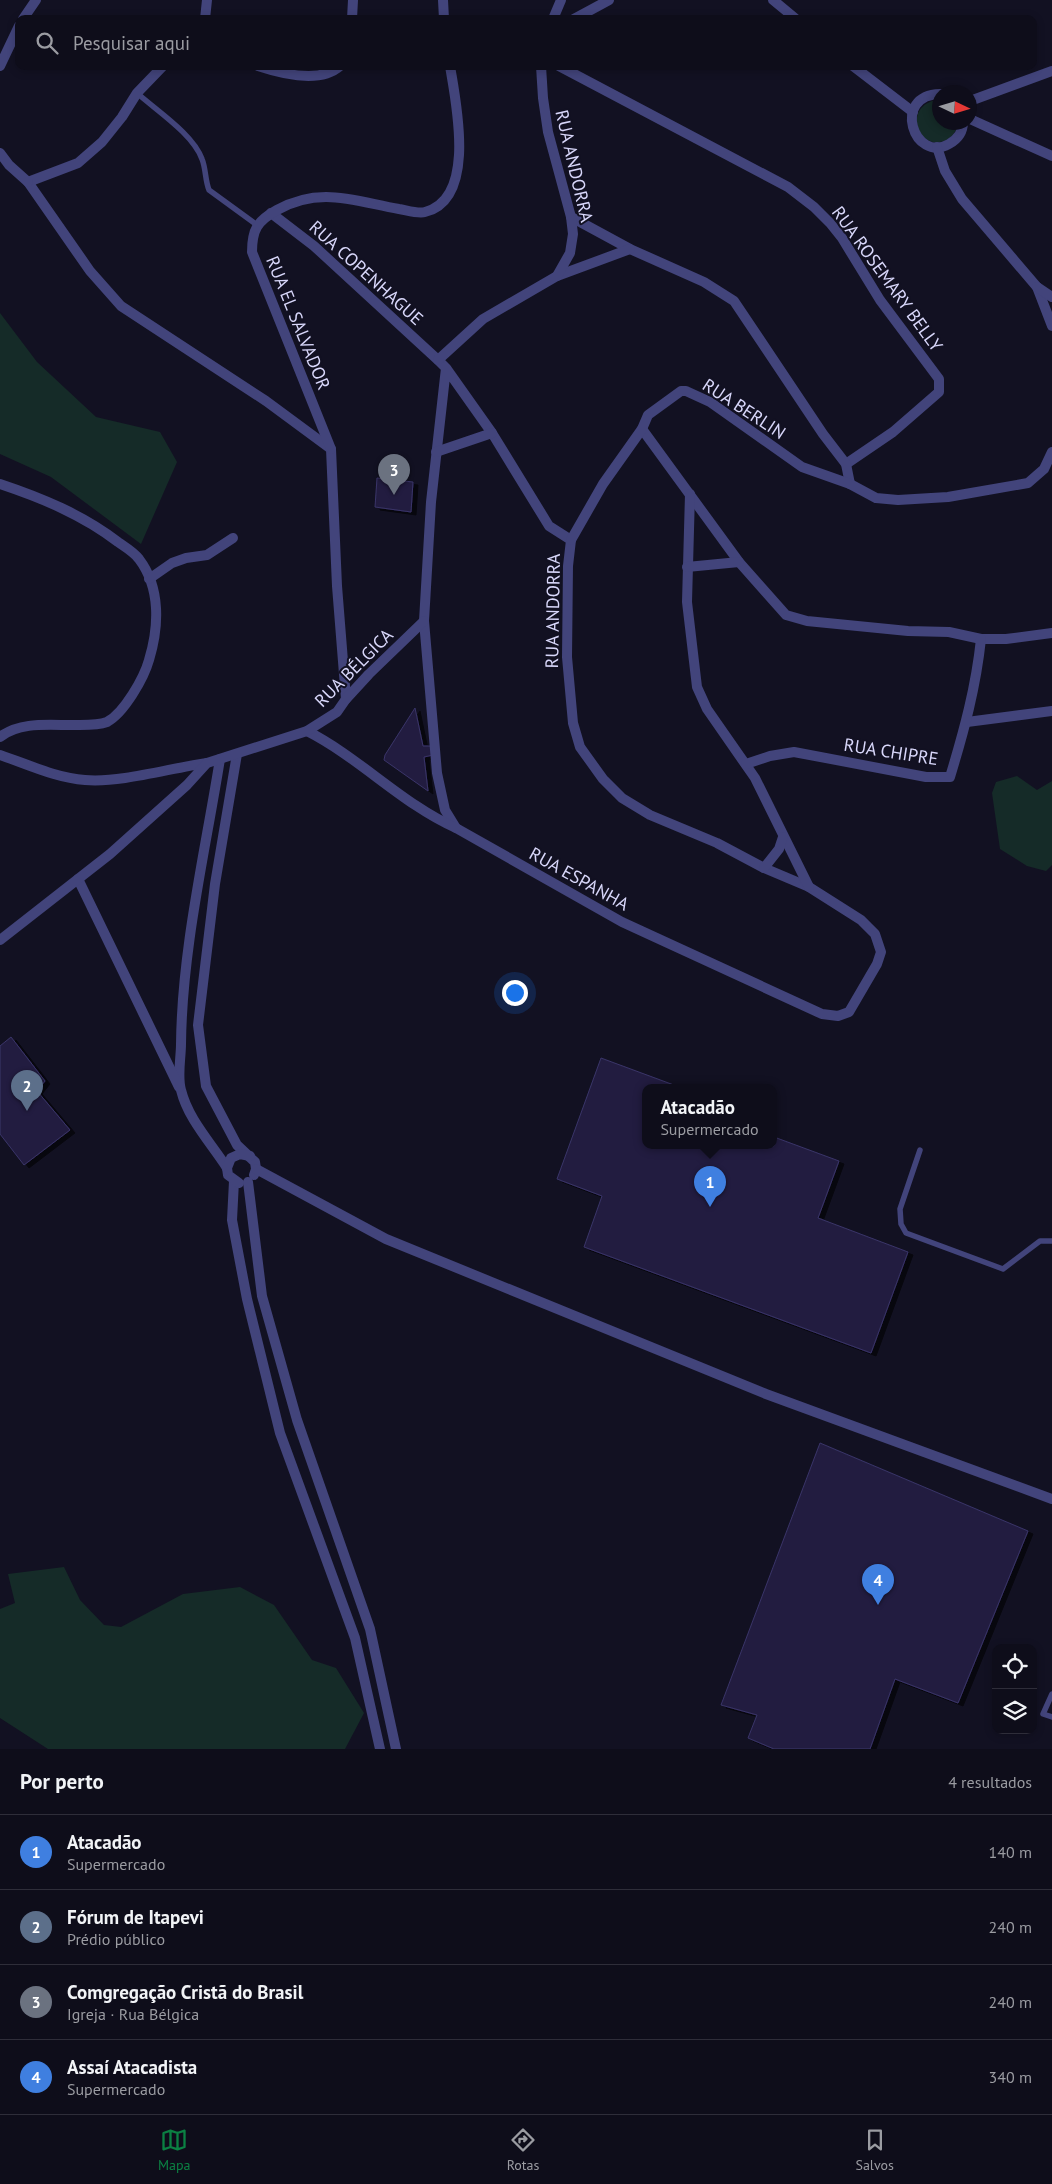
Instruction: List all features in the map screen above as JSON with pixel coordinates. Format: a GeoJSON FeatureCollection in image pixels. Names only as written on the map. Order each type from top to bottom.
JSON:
{"type":"FeatureCollection","features":[{"type":"Feature","properties":{"kind":"street"},"geometry":{"type":"LineString","coordinates":[[27,15],[36,0]]}},
{"type":"Feature","properties":{"kind":"street"},"geometry":{"type":"LineString","coordinates":[[205,15],[207,0]]}},
{"type":"Feature","properties":{"kind":"street"},"geometry":{"type":"LineString","coordinates":[[352,15],[353,0]]}},
{"type":"Feature","properties":{"kind":"street"},"geometry":{"type":"LineString","coordinates":[[443,0],[444,15]]}},
{"type":"Feature","properties":{"kind":"street"},"geometry":{"type":"LineString","coordinates":[[555,15],[561,0]]}},
{"type":"Feature","properties":{"kind":"street"},"geometry":{"type":"LineString","coordinates":[[581,15],[609,0]]}},
{"type":"Feature","properties":{"kind":"street"},"geometry":{"type":"LineString","coordinates":[[774,0],[791,15]]}},
{"type":"Feature","properties":{"kind":"street"},"geometry":{"type":"LineString","coordinates":[[0,66],[15,34]]}},
{"type":"Feature","properties":{"kind":"street"},"geometry":{"type":"LineString","coordinates":[[28,182],[78,163],[102,142],[122,117],[137,93],[159,70]]}},
{"type":"Feature","properties":{"kind":"street"},"geometry":{"type":"LineString","coordinates":[[271,70],[317,76],[336,70]]}},
{"type":"Feature","properties":{"kind":"street"},"geometry":{"type":"LineString","coordinates":[[257,225],[271,213],[290,203],[317,196],[342,197],[377,205],[425,212],[439,204],[451,193],[457,174],[457,109],[451,70]]}},
{"type":"Feature","properties":{"kind":"street","name":"RUA ANDORRA"},"geometry":{"type":"LineString","coordinates":[[541,70],[548,132],[571,217],[573,234],[570,253],[556,276],[483,319],[438,360],[446,368],[492,433],[549,526],[571,540],[568,566],[566,657],[572,723],[580,747],[603,779],[622,798],[650,815],[717,844],[764,868],[809,886],[862,920],[875,934],[881,952],[869,978]]}},
{"type":"Feature","properties":{"kind":"street","name":"RUA ROSEMARY BELLY"},"geometry":{"type":"LineString","coordinates":[[567,70],[788,187],[814,207],[842,238],[880,300],[939,379],[938,392],[893,432],[846,464]]}},
{"type":"Feature","properties":{"kind":"street"},"geometry":{"type":"LineString","coordinates":[[858,70],[912,112]]}},
{"type":"Feature","properties":{"kind":"street"},"geometry":{"type":"LineString","coordinates":[[977,98],[1052,71]]}},
{"type":"Feature","properties":{"kind":"street"},"geometry":{"type":"LineString","coordinates":[[932,95],[921,100],[912,112],[911,120],[916,136],[922,142],[937,147],[946,146],[960,135],[961,130]]}},
{"type":"Feature","properties":{"kind":"street"},"geometry":{"type":"LineString","coordinates":[[977,122],[1052,156]]}},
{"type":"Feature","properties":{"kind":"street"},"geometry":{"type":"LineString","coordinates":[[937,147],[945,171],[962,199],[1037,288],[1052,326]]}},
{"type":"Feature","properties":{"kind":"street"},"geometry":{"type":"LineString","coordinates":[[0,153],[9,165],[28,182],[90,271],[121,306],[266,401],[332,449],[337,586],[346,699]]}},
{"type":"Feature","properties":{"kind":"street","name":"RUA COPENHAGUE"},"geometry":{"type":"LineString","coordinates":[[271,213],[314,246],[399,322],[438,360]]}},
{"type":"Feature","properties":{"kind":"street"},"geometry":{"type":"LineString","coordinates":[[571,217],[630,249],[704,282],[734,301],[823,434],[846,464],[850,484],[876,498],[898,500],[980,492],[1028,483],[1044,469],[1052,452]]}},
{"type":"Feature","properties":{"kind":"street","name":"RUA EL SALVADOR"},"geometry":{"type":"LineString","coordinates":[[257,225],[252,237],[252,252],[332,449]]}},
{"type":"Feature","properties":{"kind":"street"},"geometry":{"type":"LineString","coordinates":[[556,276],[630,249]]}},
{"type":"Feature","properties":{"kind":"street"},"geometry":{"type":"LineString","coordinates":[[1037,288],[1052,297]]}},
{"type":"Feature","properties":{"kind":"street"},"geometry":{"type":"LineString","coordinates":[[446,368],[431,502],[424,621],[437,773],[445,810],[456,828]]}},
{"type":"Feature","properties":{"kind":"street","name":"RUA BERLIN"},"geometry":{"type":"LineString","coordinates":[[571,540],[603,484],[642,429],[648,415],[680,391],[686,391],[710,402],[802,466],[850,484]]}},
{"type":"Feature","properties":{"kind":"street"},"geometry":{"type":"LineString","coordinates":[[642,429],[739,562],[786,615],[807,621],[908,631],[948,632],[982,639],[1006,639],[1052,633]]}},
{"type":"Feature","properties":{"kind":"street"},"geometry":{"type":"LineString","coordinates":[[436,452],[492,433]]}},
{"type":"Feature","properties":{"kind":"street"},"geometry":{"type":"LineString","coordinates":[[0,484],[26,493],[95,525],[138,558],[154,591],[157,620],[147,668],[119,712],[107,722],[94,725],[22,726],[9,730],[0,737]]}},
{"type":"Feature","properties":{"kind":"street"},"geometry":{"type":"LineString","coordinates":[[690,494],[687,567],[689,626],[697,687],[712,715],[746,764],[769,805],[783,837],[809,886]]}},
{"type":"Feature","properties":{"kind":"street"},"geometry":{"type":"LineString","coordinates":[[149,579],[172,563],[186,558],[207,555],[233,538]]}},
{"type":"Feature","properties":{"kind":"street"},"geometry":{"type":"LineString","coordinates":[[687,567],[739,562]]}},
{"type":"Feature","properties":{"kind":"street","name":"RUA BÉLGICA"},"geometry":{"type":"LineString","coordinates":[[0,755],[48,771],[85,780],[141,775],[237,754],[307,731],[338,712],[346,699],[388,654],[424,621]]}},
{"type":"Feature","properties":{"kind":"street","name":"RUA CHIPRE"},"geometry":{"type":"LineString","coordinates":[[746,764],[770,756],[794,752],[926,777],[950,777],[967,722],[982,639]]}},
{"type":"Feature","properties":{"kind":"street"},"geometry":{"type":"LineString","coordinates":[[967,722],[1052,712]]}},
{"type":"Feature","properties":{"kind":"street"},"geometry":{"type":"LineString","coordinates":[[307,731],[328,742],[433,818],[456,828]]}},
{"type":"Feature","properties":{"kind":"street"},"geometry":{"type":"LineString","coordinates":[[78,879],[198,1127],[212,1144],[227,1168],[228,1176],[241,1184],[248,1182],[254,1177],[255,1162],[238,1145],[206,1086],[198,1025],[215,884],[237,754]]}},
{"type":"Feature","properties":{"kind":"street"},"geometry":{"type":"LineString","coordinates":[[180,1089],[181,1010],[220,759]]}},
{"type":"Feature","properties":{"kind":"street"},"geometry":{"type":"LineString","coordinates":[[0,940],[110,854],[187,785],[207,762]]}},
{"type":"Feature","properties":{"kind":"street","name":"RUA ESPANHA"},"geometry":{"type":"LineString","coordinates":[[456,828],[622,922],[822,1014],[838,1016],[849,1012],[869,978]]}},
{"type":"Feature","properties":{"kind":"street"},"geometry":{"type":"LineString","coordinates":[[764,868],[779,849],[783,837]]}},
{"type":"Feature","properties":{"kind":"street"},"geometry":{"type":"LineString","coordinates":[[227,1168],[231,1158],[240,1154],[250,1156]]}},
{"type":"Feature","properties":{"kind":"street"},"geometry":{"type":"LineString","coordinates":[[256,1169],[386,1239],[766,1394],[1052,1499]]}},
{"type":"Feature","properties":{"kind":"street"},"geometry":{"type":"LineString","coordinates":[[234,1181],[232,1220],[245,1290],[280,1433],[354,1638],[380,1749]]}},
{"type":"Feature","properties":{"kind":"street"},"geometry":{"type":"LineString","coordinates":[[248,1182],[262,1296],[297,1420],[370,1629],[396,1749]]}},
{"type":"Feature","properties":{"kind":"lane"},"geometry":{"type":"LineString","coordinates":[[137,93],[194,143],[203,160],[205,181],[209,190],[257,225]]}},
{"type":"Feature","properties":{"kind":"lane"},"geometry":{"type":"LineString","coordinates":[[920,1150],[900,1209],[900,1224],[906,1233],[1003,1269],[1040,1241],[1052,1241]]}},
{"type":"Feature","properties":{"kind":"lane"},"geometry":{"type":"LineString","coordinates":[[1052,1694],[1043,1714],[1052,1717]]}},
{"type":"Feature","properties":{"kind":"green space"},"geometry":{"type":"Polygon","coordinates":[[[932,102],[932,130],[956,130],[952,136],[938,142],[930,141],[923,136],[918,128],[917,120],[919,112],[925,105],[932,102]]]}},
{"type":"Feature","properties":{"kind":"green space"},"geometry":{"type":"Polygon","coordinates":[[[0,313],[37,362],[96,417],[160,432],[177,462],[141,544],[51,477],[0,454],[0,313]]]}},
{"type":"Feature","properties":{"kind":"green space"},"geometry":{"type":"Polygon","coordinates":[[[1017,776],[1037,790],[1052,781],[1052,865],[1046,871],[1027,866],[1000,849],[992,793],[996,782],[1017,776]]]}},
{"type":"Feature","properties":{"kind":"green space"},"geometry":{"type":"Polygon","coordinates":[[[64,1567],[80,1600],[104,1625],[121,1627],[183,1594],[240,1587],[274,1605],[312,1660],[336,1668],[364,1713],[345,1749],[48,1749],[0,1718],[0,1609],[15,1603],[8,1574],[64,1567]]]}},
{"type":"Feature","properties":{"kind":"building"},"geometry":{"type":"Polygon","coordinates":[[[377,478],[413,482],[411,512],[375,507],[377,478]]]}},
{"type":"Feature","properties":{"kind":"building"},"geometry":{"type":"Polygon","coordinates":[[[415,708],[423,746],[432,746],[433,755],[424,757],[428,791],[384,760],[385,755],[415,708]]]}},
{"type":"Feature","properties":{"kind":"building"},"geometry":{"type":"Polygon","coordinates":[[[11,1037],[45,1081],[37,1091],[70,1130],[24,1165],[0,1134],[0,1046],[11,1037]]]}},
{"type":"Feature","properties":{"kind":"building"},"geometry":{"type":"Polygon","coordinates":[[[601,1058],[671,1084],[642,1084],[642,1149],[777,1149],[777,1138],[839,1161],[818,1218],[908,1252],[871,1353],[584,1247],[602,1196],[557,1179],[601,1058]]]}},
{"type":"Feature","properties":{"kind":"building"},"geometry":{"type":"Polygon","coordinates":[[[820,1443],[1028,1531],[958,1703],[895,1679],[870,1749],[774,1749],[748,1738],[757,1715],[721,1705],[820,1443]]]}},
{"type":"Feature","properties":{"kind":"place","name":"Comgregação Cristã do Brasil"},"geometry":{"type":"Point","coordinates":[394,495]}},
{"type":"Feature","properties":{"kind":"place","name":"Fórum de Itapevi"},"geometry":{"type":"Point","coordinates":[27,1111]}},
{"type":"Feature","properties":{"kind":"place","name":"Atacadão"},"geometry":{"type":"Point","coordinates":[710,1207]}},
{"type":"Feature","properties":{"kind":"place","name":"Assaí Atacadista"},"geometry":{"type":"Point","coordinates":[878,1605]}}]}
